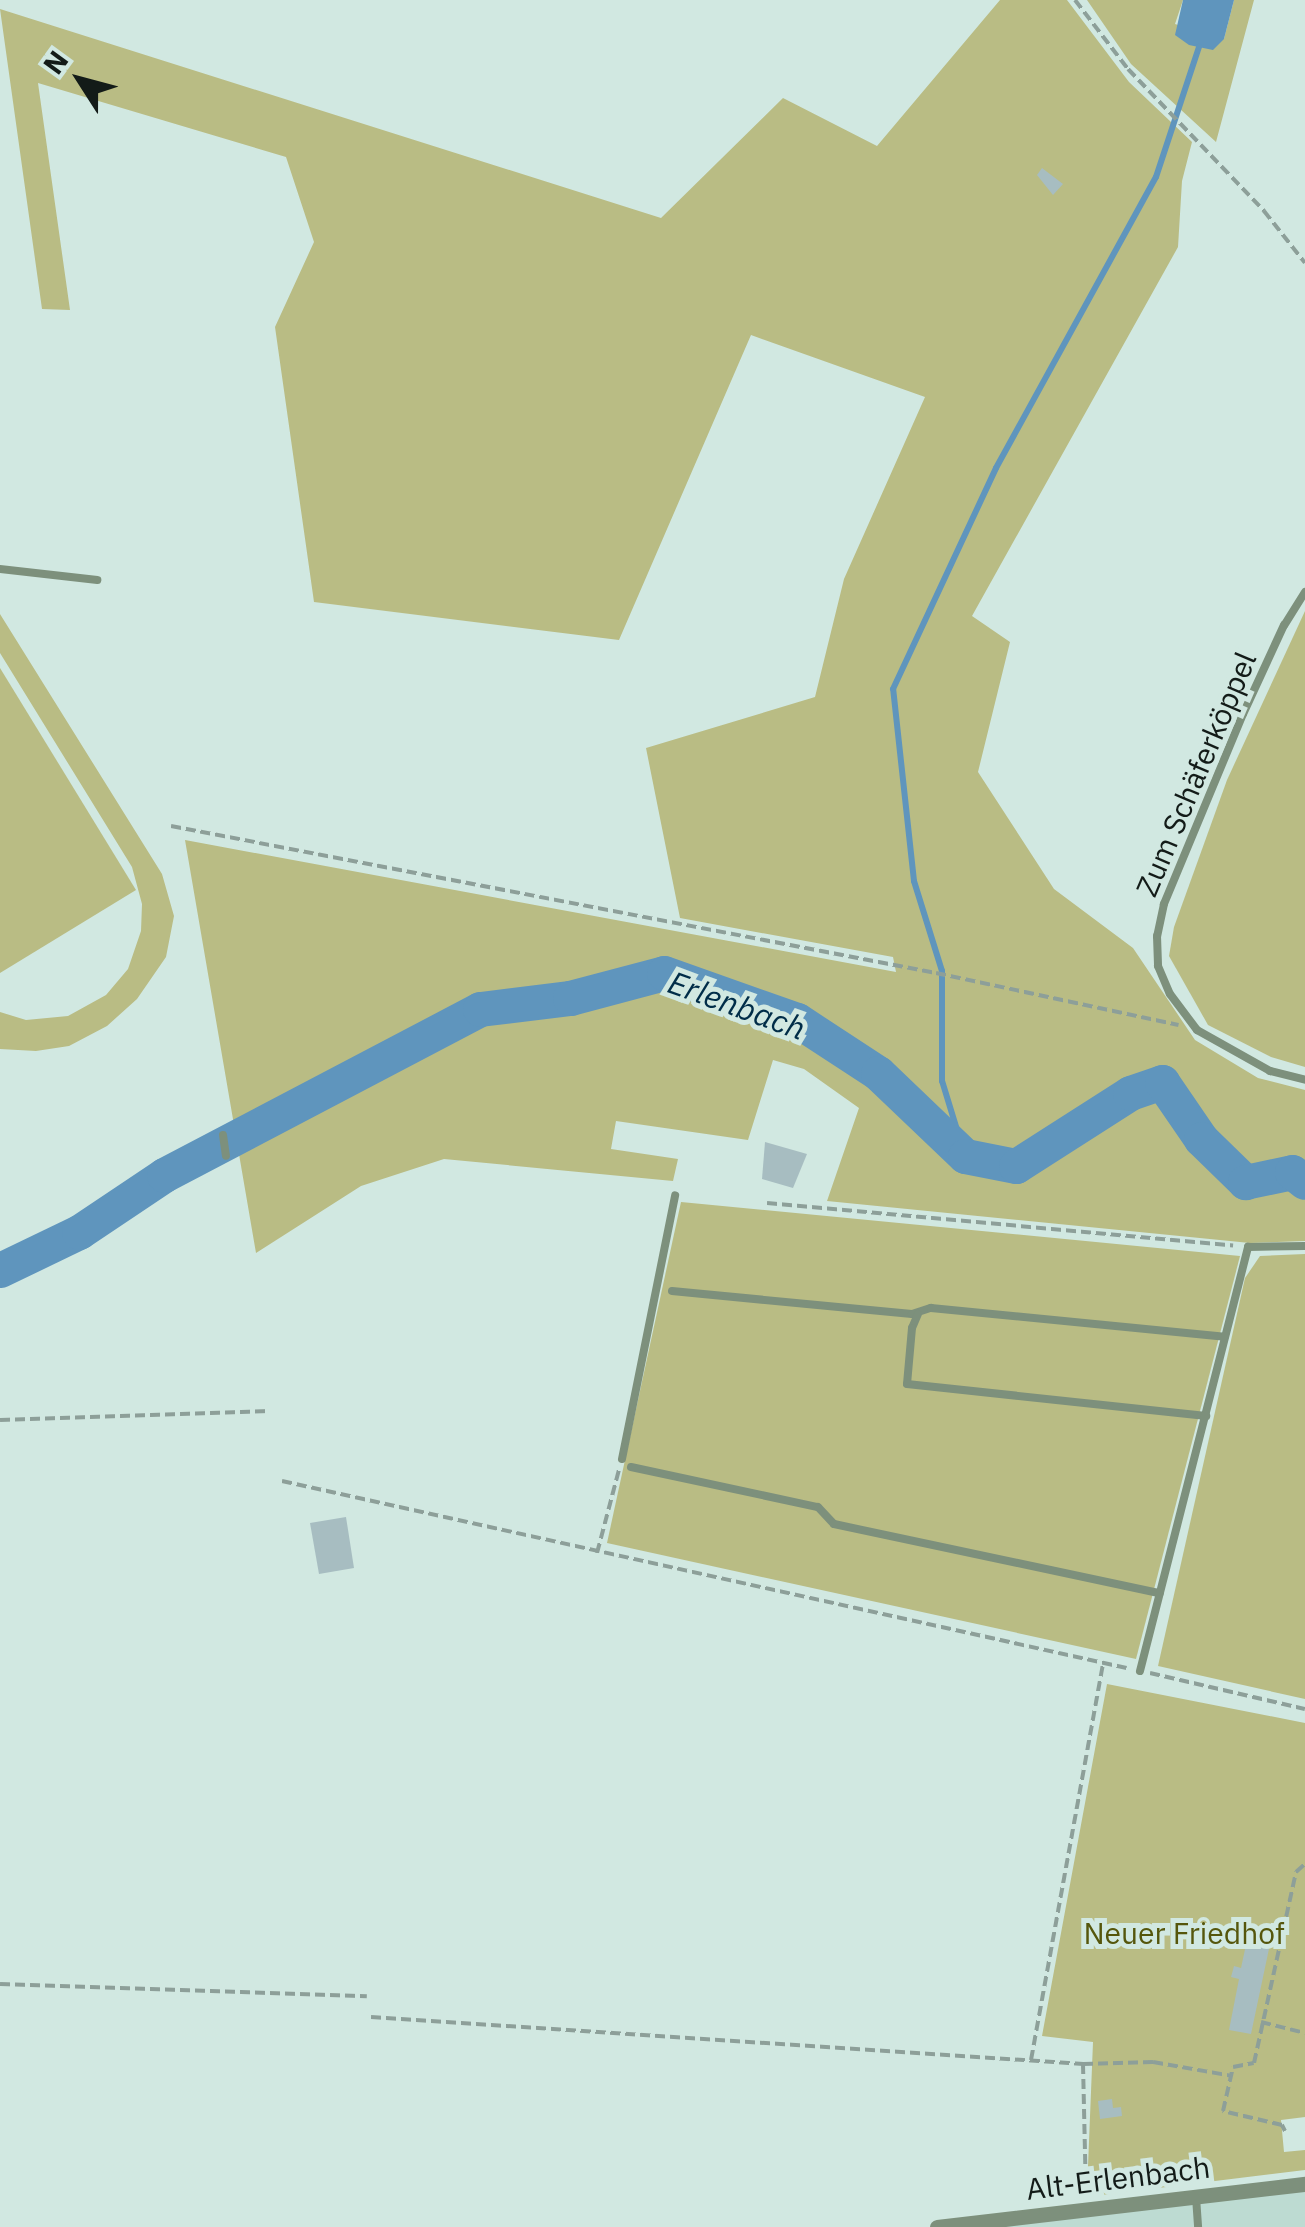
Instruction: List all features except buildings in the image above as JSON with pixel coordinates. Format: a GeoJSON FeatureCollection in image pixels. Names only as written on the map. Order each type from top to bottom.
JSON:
{"type":"FeatureCollection","features":[{"type":"Feature","properties":{"kind":"street","name":"Alt-Erlenbach"},"geometry":{"type":"LineString","coordinates":[[937,2227],[1077,2215],[1305,2184]]}},
{"type":"Feature","properties":{"kind":"lane"},"geometry":{"type":"LineString","coordinates":[[0,569],[97,580]]}},
{"type":"Feature","properties":{"kind":"lane","name":"Zum Schäferköppel"},"geometry":{"type":"LineString","coordinates":[[1305,592],[1284,625],[1242,714],[1164,904],[1157,936],[1158,966],[1170,994],[1198,1030],[1270,1071],[1305,1080]]}},
{"type":"Feature","properties":{"kind":"lane"},"geometry":{"type":"LineString","coordinates":[[222,1135],[226,1156]]}},
{"type":"Feature","properties":{"kind":"lane"},"geometry":{"type":"LineString","coordinates":[[622,1459],[675,1195]]}},
{"type":"Feature","properties":{"kind":"lane"},"geometry":{"type":"LineString","coordinates":[[1140,1671],[1248,1247],[1305,1246]]}},
{"type":"Feature","properties":{"kind":"lane"},"geometry":{"type":"LineString","coordinates":[[672,1291],[918,1314],[930,1308],[1225,1337]]}},
{"type":"Feature","properties":{"kind":"lane"},"geometry":{"type":"LineString","coordinates":[[918,1314],[912,1328],[907,1384],[1206,1416]]}},
{"type":"Feature","properties":{"kind":"lane"},"geometry":{"type":"LineString","coordinates":[[631,1467],[818,1507],[834,1524],[1160,1592]]}},
{"type":"Feature","properties":{"kind":"lane"},"geometry":{"type":"LineString","coordinates":[[1196,2196],[1198,2227]]}},
{"type":"Feature","properties":{"kind":"path"},"geometry":{"type":"LineString","coordinates":[[1075,0],[1128,69],[1189,130],[1305,263]]}},
{"type":"Feature","properties":{"kind":"path"},"geometry":{"type":"LineString","coordinates":[[171,826],[943,974],[1198,1030]]}},
{"type":"Feature","properties":{"kind":"path"},"geometry":{"type":"LineString","coordinates":[[767,1204],[1248,1247]]}},
{"type":"Feature","properties":{"kind":"path"},"geometry":{"type":"LineString","coordinates":[[0,1420],[270,1411]]}},
{"type":"Feature","properties":{"kind":"path"},"geometry":{"type":"LineString","coordinates":[[597,1553],[622,1459]]}},
{"type":"Feature","properties":{"kind":"path"},"geometry":{"type":"LineString","coordinates":[[282,1481],[1305,1709]]}},
{"type":"Feature","properties":{"kind":"path"},"geometry":{"type":"LineString","coordinates":[[1031,2060],[1103,1662]]}},
{"type":"Feature","properties":{"kind":"path"},"geometry":{"type":"LineString","coordinates":[[1285,2131],[1282,2125],[1223,2111],[1233,2066],[1254,2063],[1296,1872],[1305,1864]]}},
{"type":"Feature","properties":{"kind":"path"},"geometry":{"type":"LineString","coordinates":[[0,1984],[368,1996]]}},
{"type":"Feature","properties":{"kind":"path"},"geometry":{"type":"LineString","coordinates":[[371,2017],[1083,2064],[1153,2062],[1232,2076]]}},
{"type":"Feature","properties":{"kind":"path"},"geometry":{"type":"LineString","coordinates":[[1261,2022],[1305,2034]]}},
{"type":"Feature","properties":{"kind":"path"},"geometry":{"type":"LineString","coordinates":[[1077,2215],[1083,2064]]}},
{"type":"Feature","properties":{"kind":"shaded area"},"geometry":{"type":"Polygon","coordinates":[[[1305,2179],[1305,2227],[979,2227],[1305,2179]]]}},
{"type":"Feature","properties":{"kind":"green space"},"geometry":{"type":"Polygon","coordinates":[[[1000,0],[1067,0],[1129,82],[1192,142],[1182,181],[1178,247],[972,616],[1010,642],[978,772],[1054,889],[1133,948],[1195,1040],[1258,1078],[1305,1090],[1305,1241],[1250,1243],[827,1201],[859,1108],[804,1069],[773,1060],[748,1140],[616,1121],[611,1149],[678,1159],[673,1181],[444,1159],[361,1186],[256,1253],[185,840],[896,972],[893,957],[680,918],[646,748],[815,697],[844,579],[925,397],[751,335],[619,640],[314,602],[275,327],[314,242],[286,157],[38,83],[70,310],[42,309],[0,9],[661,218],[783,98],[877,146],[1000,0]]]}},
{"type":"Feature","properties":{"kind":"green space"},"geometry":{"type":"Polygon","coordinates":[[[1087,0],[1183,0],[1175,24],[1224,39],[1234,0],[1254,0],[1216,142],[1131,64],[1087,0]]]}},
{"type":"Feature","properties":{"kind":"green space"},"geometry":{"type":"Polygon","coordinates":[[[1305,611],[1305,1067],[1271,1057],[1208,1025],[1169,956],[1174,927],[1227,780],[1305,611]]]}},
{"type":"Feature","properties":{"kind":"green space"},"geometry":{"type":"Polygon","coordinates":[[[0,614],[162,874],[174,916],[166,957],[137,999],[107,1026],[69,1046],[36,1051],[0,1049],[0,1012],[26,1020],[68,1016],[106,995],[128,969],[141,931],[142,904],[132,867],[0,653],[0,614]]]}},
{"type":"Feature","properties":{"kind":"green space"},"geometry":{"type":"Polygon","coordinates":[[[0,668],[136,890],[0,973],[0,668]]]}},
{"type":"Feature","properties":{"kind":"green space"},"geometry":{"type":"Polygon","coordinates":[[[681,1202],[1240,1256],[1136,1659],[607,1543],[681,1202]]]}},
{"type":"Feature","properties":{"kind":"green space"},"geometry":{"type":"Polygon","coordinates":[[[1305,1254],[1305,1699],[1158,1666],[1245,1278],[1260,1256],[1305,1254]]]}},
{"type":"Feature","properties":{"kind":"green space","name":"Neuer Friedhof"},"geometry":{"type":"Polygon","coordinates":[[[1107,1684],[1305,1723],[1305,2117],[1281,2120],[1284,2152],[1305,2150],[1305,2170],[1093,2196],[1087,2191],[1093,2042],[1042,2036],[1107,1684]]]}},
{"type":"Feature","properties":{"kind":"water"},"geometry":{"type":"Polygon","coordinates":[[[1183,0],[1234,0],[1224,39],[1213,50],[1189,45],[1175,35],[1183,0]]]}},
{"type":"Feature","properties":{"kind":"waterway"},"geometry":{"type":"LineString","coordinates":[[965,1156],[942,1081],[942,971],[914,881],[893,689],[996,468],[1156,177],[1199,47]]}},
{"type":"Feature","properties":{"kind":"waterway","name":"Erlenbach"},"geometry":{"type":"LineString","coordinates":[[0,1270],[79,1232],[164,1175],[480,1009],[570,998],[664,973],[797,1020],[878,1073],[965,1156],[1016,1166],[1130,1093],[1162,1082],[1201,1139],[1245,1182],[1292,1172],[1305,1182]]}}]}
